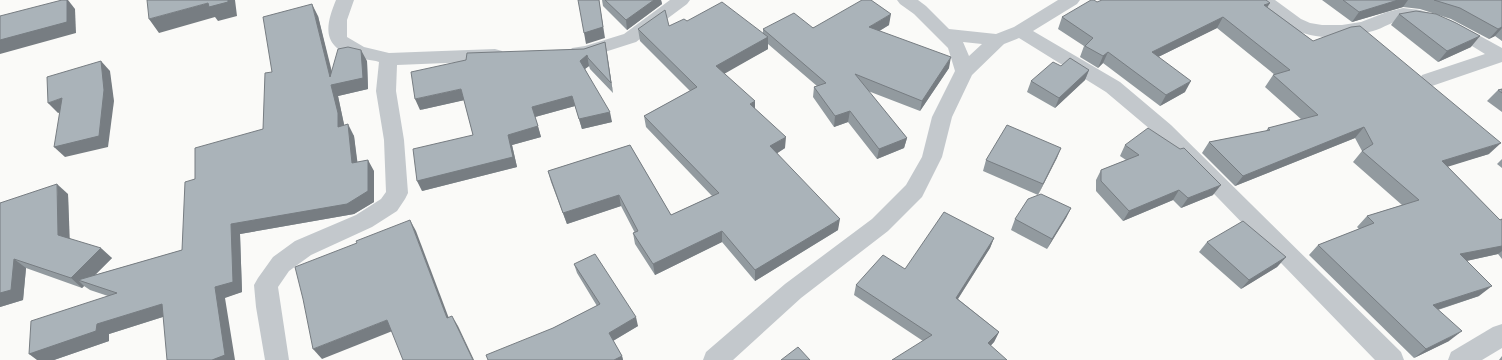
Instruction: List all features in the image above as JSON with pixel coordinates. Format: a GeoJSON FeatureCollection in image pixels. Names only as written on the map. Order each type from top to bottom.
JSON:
{"type":"FeatureCollection","features":[{"type":"Feature","properties":{"kind":"street"},"geometry":{"type":"LineString","coordinates":[[345,0],[338,16],[336,31],[339,40],[359,52],[377,55],[388,59],[514,54]]}},
{"type":"Feature","properties":{"kind":"street"},"geometry":{"type":"LineString","coordinates":[[562,53],[586,52],[630,38],[681,0]]}},
{"type":"Feature","properties":{"kind":"street"},"geometry":{"type":"LineString","coordinates":[[906,0],[920,10],[956,46],[964,71]]}},
{"type":"Feature","properties":{"kind":"street"},"geometry":{"type":"LineString","coordinates":[[715,360],[793,290],[831,264],[880,225],[914,191],[932,157],[942,117],[964,71],[998,40],[1020,32],[1071,0]]}},
{"type":"Feature","properties":{"kind":"street"},"geometry":{"type":"LineString","coordinates":[[1263,0],[1296,24],[1317,30],[1343,31],[1371,26],[1394,15],[1408,14],[1430,19],[1449,26],[1502,56]]}},
{"type":"Feature","properties":{"kind":"street"},"geometry":{"type":"LineString","coordinates":[[1020,32],[1112,87],[1164,130],[1392,360]]}},
{"type":"Feature","properties":{"kind":"street"},"geometry":{"type":"LineString","coordinates":[[944,34],[998,40]]}},
{"type":"Feature","properties":{"kind":"street"},"geometry":{"type":"LineString","coordinates":[[1429,80],[1502,56]]}},
{"type":"Feature","properties":{"kind":"street"},"geometry":{"type":"LineString","coordinates":[[277,360],[278,353],[268,306],[266,285],[281,264],[303,248],[364,221],[389,205],[397,193],[394,140],[386,91],[388,59]]}},
{"type":"Feature","properties":{"kind":"street"},"geometry":{"type":"LineString","coordinates":[[1460,360],[1502,335]]}},
{"type":"Feature","properties":{"kind":"building"},"geometry":{"type":"Polygon","coordinates":[[[67,0],[67,22],[0,40],[0,16],[67,0]]]}},
{"type":"Feature","properties":{"kind":"building"},"geometry":{"type":"Polygon","coordinates":[[[147,0],[228,0],[228,2],[209,7],[208,3],[149,19],[147,0]]]}},
{"type":"Feature","properties":{"kind":"building"},"geometry":{"type":"Polygon","coordinates":[[[578,0],[599,0],[603,27],[584,33],[578,0]]]}},
{"type":"Feature","properties":{"kind":"building"},"geometry":{"type":"Polygon","coordinates":[[[605,0],[654,0],[626,20],[605,0]]]}},
{"type":"Feature","properties":{"kind":"building"},"geometry":{"type":"Polygon","coordinates":[[[862,0],[871,0],[891,14],[869,27],[951,57],[922,101],[855,74],[907,138],[879,149],[850,111],[835,116],[814,87],[826,83],[763,29],[794,13],[813,28],[862,0]]]}},
{"type":"Feature","properties":{"kind":"building"},"geometry":{"type":"Polygon","coordinates":[[[1091,0],[1097,2],[1102,0],[1266,0],[1270,3],[1264,5],[1313,41],[1351,27],[1360,26],[1501,143],[1442,161],[1500,220],[1502,219],[1502,246],[1460,254],[1492,286],[1433,305],[1462,331],[1426,349],[1318,245],[1374,223],[1367,216],[1419,200],[1362,151],[1373,144],[1364,127],[1243,176],[1209,142],[1270,130],[1268,128],[1318,115],[1273,75],[1290,70],[1223,17],[1152,52],[1191,81],[1166,95],[1108,52],[1103,56],[1085,46],[1093,38],[1062,17],[1091,0]]]}},
{"type":"Feature","properties":{"kind":"building"},"geometry":{"type":"Polygon","coordinates":[[[1343,0],[1398,0],[1359,12],[1343,0]]]}},
{"type":"Feature","properties":{"kind":"building"},"geometry":{"type":"Polygon","coordinates":[[[1434,0],[1502,0],[1502,27],[1498,29],[1460,8],[1434,0]]]}},
{"type":"Feature","properties":{"kind":"building"},"geometry":{"type":"Polygon","coordinates":[[[722,2],[768,37],[716,66],[755,101],[750,104],[786,137],[770,146],[840,219],[755,270],[722,231],[653,264],[633,233],[638,231],[619,195],[563,213],[548,171],[630,145],[671,215],[719,193],[644,116],[697,87],[638,29],[665,10],[669,26],[684,19],[687,21],[722,2]]]}},
{"type":"Feature","properties":{"kind":"building"},"geometry":{"type":"Polygon","coordinates":[[[312,4],[330,77],[338,49],[348,47],[361,50],[363,78],[331,85],[338,113],[338,127],[348,124],[352,163],[368,160],[368,191],[347,204],[231,224],[233,282],[215,287],[225,355],[212,360],[167,360],[162,304],[97,324],[96,331],[29,354],[31,321],[117,293],[78,280],[182,250],[185,182],[195,179],[195,148],[263,129],[265,73],[272,72],[263,17],[312,4]]]}},
{"type":"Feature","properties":{"kind":"building"},"geometry":{"type":"Polygon","coordinates":[[[1416,11],[1436,14],[1480,36],[1447,51],[1399,14],[1416,11]]]}},
{"type":"Feature","properties":{"kind":"building"},"geometry":{"type":"Polygon","coordinates":[[[605,42],[611,83],[587,55],[580,61],[610,112],[579,119],[572,96],[532,107],[538,126],[508,135],[513,157],[417,181],[413,149],[473,135],[461,89],[415,99],[411,72],[466,60],[467,53],[584,49],[605,42]]]}},
{"type":"Feature","properties":{"kind":"building"},"geometry":{"type":"Polygon","coordinates":[[[1070,58],[1089,70],[1059,98],[1031,81],[1053,62],[1061,66],[1070,58]]]}},
{"type":"Feature","properties":{"kind":"building"},"geometry":{"type":"Polygon","coordinates":[[[101,61],[104,90],[99,136],[54,147],[62,98],[48,103],[47,77],[101,61]]]}},
{"type":"Feature","properties":{"kind":"building"},"geometry":{"type":"Polygon","coordinates":[[[1007,125],[1061,148],[1043,184],[986,160],[1007,125]]]}},
{"type":"Feature","properties":{"kind":"building"},"geometry":{"type":"Polygon","coordinates":[[[1148,128],[1180,149],[1184,148],[1221,185],[1188,198],[1179,190],[1129,211],[1101,181],[1101,170],[1139,155],[1125,145],[1148,128]]]}},
{"type":"Feature","properties":{"kind":"building"},"geometry":{"type":"Polygon","coordinates":[[[57,184],[58,235],[101,248],[71,278],[14,259],[11,290],[0,293],[0,203],[57,184]]]}},
{"type":"Feature","properties":{"kind":"building"},"geometry":{"type":"Polygon","coordinates":[[[1041,194],[1071,208],[1052,239],[1015,219],[1028,199],[1041,194]]]}},
{"type":"Feature","properties":{"kind":"building"},"geometry":{"type":"Polygon","coordinates":[[[944,212],[994,238],[956,298],[999,332],[988,343],[1007,360],[892,360],[932,335],[856,285],[883,255],[905,269],[944,212]]]}},
{"type":"Feature","properties":{"kind":"building"},"geometry":{"type":"Polygon","coordinates":[[[410,220],[447,318],[452,316],[473,360],[403,360],[387,320],[313,349],[295,267],[357,243],[356,241],[410,220]]]}},
{"type":"Feature","properties":{"kind":"building"},"geometry":{"type":"Polygon","coordinates":[[[1243,221],[1286,257],[1249,280],[1207,242],[1243,221]]]}},
{"type":"Feature","properties":{"kind":"building"},"geometry":{"type":"Polygon","coordinates":[[[595,254],[636,317],[609,333],[622,356],[614,360],[488,360],[486,355],[553,328],[600,304],[574,264],[595,254]]]}},
{"type":"Feature","properties":{"kind":"building"},"geometry":{"type":"Polygon","coordinates":[[[798,347],[810,360],[781,360],[798,347]]]}}]}
